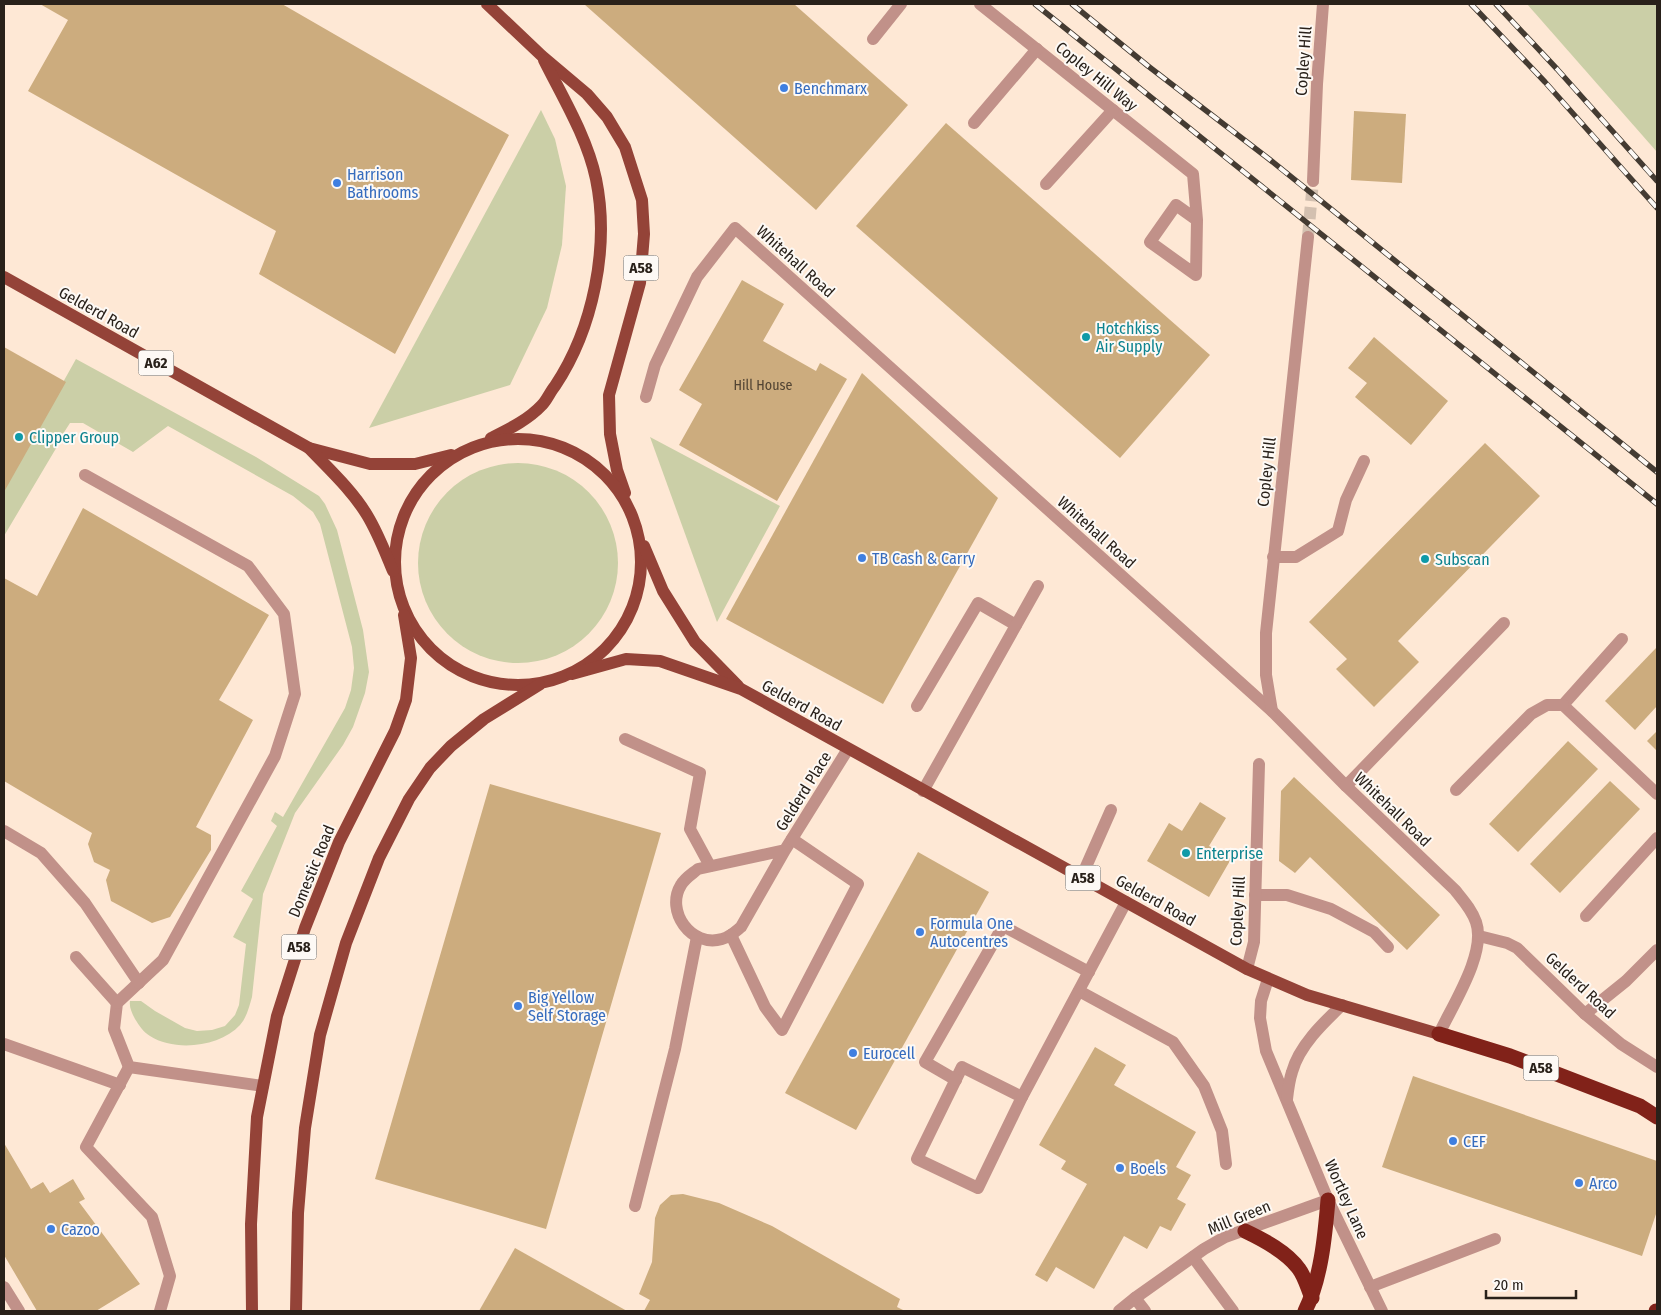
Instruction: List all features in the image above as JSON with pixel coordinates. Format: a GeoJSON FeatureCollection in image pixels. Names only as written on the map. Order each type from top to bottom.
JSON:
{"type":"FeatureCollection","features":[{"type":"Feature","properties":{"kind":"highway","name":"A58"},"geometry":{"type":"LineString","coordinates":[[1439,1034],[1510,1056],[1640,1106],[1657,1117]]}},
{"type":"Feature","properties":{"kind":"highway"},"geometry":{"type":"LineString","coordinates":[[1309,1305],[1325,1231],[1328,1200]]}},
{"type":"Feature","properties":{"kind":"highway"},"geometry":{"type":"LineString","coordinates":[[1245,1231],[1276,1249],[1299,1269],[1309,1305]]}},
{"type":"Feature","properties":{"kind":"main road","name":"A58"},"geometry":{"type":"LineString","coordinates":[[487,4],[542,56],[587,94],[607,117],[625,146],[642,200],[644,234],[640,283],[610,396],[610,434],[617,470],[640,537]]}},
{"type":"Feature","properties":{"kind":"main road","name":"A58"},"geometry":{"type":"LineString","coordinates":[[402,602],[396,578],[395,554],[402,520],[419,489],[443,464],[522,422],[542,405],[566,370],[586,325],[598,268],[601,232],[600,204],[595,176],[587,152],[569,109],[542,56]]}},
{"type":"Feature","properties":{"kind":"main road","name":"Gelderd Road"},"geometry":{"type":"LineString","coordinates":[[4,277],[309,448],[370,464],[415,464],[459,454]]}},
{"type":"Feature","properties":{"kind":"main road"},"geometry":{"type":"LineString","coordinates":[[473,447],[510,438],[548,442],[585,458],[615,485],[630,510]]}},
{"type":"Feature","properties":{"kind":"main road","name":"Gelderd Road"},"geometry":{"type":"LineString","coordinates":[[309,448],[366,513],[378,535],[396,578]]}},
{"type":"Feature","properties":{"kind":"main road"},"geometry":{"type":"LineString","coordinates":[[296,1311],[298,1213],[305,1128],[320,1034],[346,943],[379,858],[409,799],[430,768],[451,746],[484,718],[541,684],[572,674],[600,655],[622,630],[636,599],[642,567],[640,537]]}},
{"type":"Feature","properties":{"kind":"main road","name":"Gelderd Road"},"geometry":{"type":"LineString","coordinates":[[640,537],[663,591],[695,642],[740,689]]}},
{"type":"Feature","properties":{"kind":"main road"},"geometry":{"type":"LineString","coordinates":[[402,602],[418,634],[444,661],[478,678],[509,685],[541,684]]}},
{"type":"Feature","properties":{"kind":"main road","name":"Domestic Road"},"geometry":{"type":"LineString","coordinates":[[252,1311],[252,1224],[257,1117],[277,1016],[305,928],[339,842],[395,731],[406,700],[412,658],[402,602]]}},
{"type":"Feature","properties":{"kind":"main road","name":"Gelderd Road"},"geometry":{"type":"LineString","coordinates":[[572,674],[626,659],[660,661],[740,689],[1247,969],[1307,995],[1439,1034]]}},
{"type":"Feature","properties":{"kind":"street"},"geometry":{"type":"LineString","coordinates":[[873,38],[901,4]]}},
{"type":"Feature","properties":{"kind":"street","name":"Copley Hill Way"},"geometry":{"type":"LineString","coordinates":[[980,4],[1193,174],[1197,220]]}},
{"type":"Feature","properties":{"kind":"street","name":"Copley Hill"},"geometry":{"type":"LineString","coordinates":[[1313,181],[1323,4]]}},
{"type":"Feature","properties":{"kind":"street"},"geometry":{"type":"LineString","coordinates":[[974,123],[1037,49]]}},
{"type":"Feature","properties":{"kind":"street"},"geometry":{"type":"LineString","coordinates":[[1046,184],[1113,110]]}},
{"type":"Feature","properties":{"kind":"street"},"geometry":{"type":"LineString","coordinates":[[1176,205],[1197,220],[1196,248],[1196,275],[1150,242],[1176,205]]}},
{"type":"Feature","properties":{"kind":"street","name":"Whitehall Road"},"geometry":{"type":"LineString","coordinates":[[646,396],[655,365],[697,277],[735,228],[1272,711],[1346,786],[1455,890],[1468,906],[1476,922],[1479,936]]}},
{"type":"Feature","properties":{"kind":"street","name":"Copley Hill"},"geometry":{"type":"LineString","coordinates":[[1272,711],[1266,675],[1266,633],[1308,236]]}},
{"type":"Feature","properties":{"kind":"street"},"geometry":{"type":"LineString","coordinates":[[1273,557],[1296,557],[1338,530],[1346,500],[1364,461]]}},
{"type":"Feature","properties":{"kind":"street"},"geometry":{"type":"LineString","coordinates":[[85,475],[248,566],[284,614],[295,694],[275,756],[163,960],[117,1003],[114,1029],[129,1067],[86,1147],[152,1217],[170,1276],[160,1311]]}},
{"type":"Feature","properties":{"kind":"street"},"geometry":{"type":"LineString","coordinates":[[923,790],[1038,586]]}},
{"type":"Feature","properties":{"kind":"street"},"geometry":{"type":"LineString","coordinates":[[918,706],[978,603],[1016,625]]}},
{"type":"Feature","properties":{"kind":"street"},"geometry":{"type":"LineString","coordinates":[[1346,786],[1504,623]]}},
{"type":"Feature","properties":{"kind":"street"},"geometry":{"type":"LineString","coordinates":[[1564,705],[1622,639]]}},
{"type":"Feature","properties":{"kind":"street"},"geometry":{"type":"LineString","coordinates":[[1456,790],[1532,714],[1547,705],[1564,705],[1657,794]]}},
{"type":"Feature","properties":{"kind":"street"},"geometry":{"type":"LineString","coordinates":[[625,739],[700,772],[690,829],[710,866]]}},
{"type":"Feature","properties":{"kind":"street","name":"Gelderd Place"},"geometry":{"type":"LineString","coordinates":[[732,936],[741,927],[848,749]]}},
{"type":"Feature","properties":{"kind":"street","name":"Copley Hill"},"geometry":{"type":"LineString","coordinates":[[1247,969],[1254,942],[1259,764]]}},
{"type":"Feature","properties":{"kind":"street"},"geometry":{"type":"LineString","coordinates":[[1081,878],[1111,810]]}},
{"type":"Feature","properties":{"kind":"street"},"geometry":{"type":"LineString","coordinates":[[4,830],[41,853],[85,903],[139,983]]}},
{"type":"Feature","properties":{"kind":"street"},"geometry":{"type":"LineString","coordinates":[[1586,916],[1657,838]]}},
{"type":"Feature","properties":{"kind":"street"},"geometry":{"type":"LineString","coordinates":[[634,1206],[675,1049],[697,937],[708,940],[720,940],[732,936],[765,1007],[782,1030],[858,884],[789,845]]}},
{"type":"Feature","properties":{"kind":"street","name":"Gelderd Place"},"geometry":{"type":"LineString","coordinates":[[697,937],[687,930],[680,920],[677,909],[680,885],[688,876],[698,869],[789,845]]}},
{"type":"Feature","properties":{"kind":"street"},"geometry":{"type":"LineString","coordinates":[[1255,894],[1287,895],[1331,908],[1374,932],[1388,947]]}},
{"type":"Feature","properties":{"kind":"street"},"geometry":{"type":"LineString","coordinates":[[1022,1097],[962,1067],[917,1158],[978,1188],[1022,1097],[1126,902]]}},
{"type":"Feature","properties":{"kind":"street"},"geometry":{"type":"LineString","coordinates":[[956,1080],[925,1062],[1003,926],[1089,972]]}},
{"type":"Feature","properties":{"kind":"street"},"geometry":{"type":"LineString","coordinates":[[1439,1034],[1476,953],[1479,936]]}},
{"type":"Feature","properties":{"kind":"street","name":"Gelderd Road"},"geometry":{"type":"LineString","coordinates":[[1479,936],[1518,948],[1585,1014],[1621,1044],[1657,1067]]}},
{"type":"Feature","properties":{"kind":"street"},"geometry":{"type":"LineString","coordinates":[[1585,1014],[1626,982],[1657,950]]}},
{"type":"Feature","properties":{"kind":"street"},"geometry":{"type":"LineString","coordinates":[[76,957],[117,1003]]}},
{"type":"Feature","properties":{"kind":"street","name":"Wortley Lane"},"geometry":{"type":"LineString","coordinates":[[1268,978],[1261,1001],[1260,1018],[1266,1051],[1276,1079],[1287,1099],[1328,1200],[1382,1311]]}},
{"type":"Feature","properties":{"kind":"street"},"geometry":{"type":"LineString","coordinates":[[1079,991],[1173,1042],[1204,1086],[1222,1131],[1226,1164]]}},
{"type":"Feature","properties":{"kind":"street"},"geometry":{"type":"LineString","coordinates":[[1287,1099],[1292,1070],[1304,1048],[1323,1024],[1342,1005]]}},
{"type":"Feature","properties":{"kind":"street"},"geometry":{"type":"LineString","coordinates":[[4,1044],[120,1085]]}},
{"type":"Feature","properties":{"kind":"street"},"geometry":{"type":"LineString","coordinates":[[129,1067],[263,1086]]}},
{"type":"Feature","properties":{"kind":"street","name":"Mill Green"},"geometry":{"type":"LineString","coordinates":[[1119,1311],[1193,1257],[1226,1238],[1328,1200]]}},
{"type":"Feature","properties":{"kind":"street"},"geometry":{"type":"LineString","coordinates":[[1370,1287],[1495,1239]]}},
{"type":"Feature","properties":{"kind":"street"},"geometry":{"type":"LineString","coordinates":[[1193,1257],[1233,1311]]}},
{"type":"Feature","properties":{"kind":"street"},"geometry":{"type":"LineString","coordinates":[[4,1287],[19,1311]]}},
{"type":"Feature","properties":{"kind":"street"},"geometry":{"type":"LineString","coordinates":[[1135,1298],[1145,1311]]}},
{"type":"Feature","properties":{"kind":"green space"},"geometry":{"type":"Polygon","coordinates":[[[1527,4],[1657,4],[1657,152],[1527,4]]]}},
{"type":"Feature","properties":{"kind":"green space"},"geometry":{"type":"Polygon","coordinates":[[[541,110],[555,139],[566,186],[562,245],[547,308],[510,385],[369,428],[541,110]]]}},
{"type":"Feature","properties":{"kind":"green space"},"geometry":{"type":"Polygon","coordinates":[[[76,359],[256,457],[319,496],[325,504],[337,530],[363,630],[369,672],[365,693],[353,727],[343,745],[295,813],[263,894],[252,997],[248,1012],[240,1025],[231,1032],[221,1038],[197,1045],[172,1044],[150,1036],[135,1019],[130,1008],[130,1001],[141,1001],[185,1028],[197,1031],[212,1030],[225,1026],[235,1015],[239,1005],[246,944],[233,937],[253,899],[241,891],[277,826],[271,821],[275,812],[283,817],[345,708],[351,690],[354,668],[352,647],[320,524],[313,512],[293,496],[168,426],[133,452],[83,423],[70,423],[61,437],[58,435],[54,443],[58,445],[4,536],[4,488],[76,359]]]}},
{"type":"Feature","properties":{"kind":"green space"},"geometry":{"type":"Polygon","coordinates":[[[650,437],[780,506],[717,622],[650,437]]]}},
{"type":"Feature","properties":{"kind":"green space"},"geometry":{"type":"Polygon","coordinates":[[[508,463],[528,463],[547,467],[565,475],[589,492],[601,507],[614,534],[618,563],[614,592],[601,619],[589,634],[574,646],[547,659],[528,663],[508,663],[489,659],[471,651],[447,634],[435,619],[422,592],[418,573],[418,553],[422,534],[430,516],[447,492],[462,480],[489,467],[508,463]]]}},
{"type":"Feature","properties":{"kind":"building","name":"Harrison Bathrooms"},"geometry":{"type":"Polygon","coordinates":[[[40,4],[282,4],[509,135],[395,354],[259,274],[276,231],[28,91],[68,20],[40,4]]]}},
{"type":"Feature","properties":{"kind":"building"},"geometry":{"type":"Polygon","coordinates":[[[584,4],[794,4],[908,105],[816,210],[584,4]]]}},
{"type":"Feature","properties":{"kind":"building"},"geometry":{"type":"Polygon","coordinates":[[[1354,111],[1406,114],[1402,183],[1351,180],[1354,111]]]}},
{"type":"Feature","properties":{"kind":"building"},"geometry":{"type":"Polygon","coordinates":[[[946,123],[1210,355],[1120,458],[856,226],[946,123]]]}},
{"type":"Feature","properties":{"kind":"building"},"geometry":{"type":"Polygon","coordinates":[[[742,280],[784,304],[763,341],[816,371],[820,363],[847,379],[777,501],[679,445],[702,404],[679,390],[742,280]]]}},
{"type":"Feature","properties":{"kind":"building"},"geometry":{"type":"Polygon","coordinates":[[[1374,337],[1448,401],[1411,445],[1355,397],[1367,383],[1348,368],[1374,337]]]}},
{"type":"Feature","properties":{"kind":"building","name":"Clipper Group"},"geometry":{"type":"Polygon","coordinates":[[[4,347],[66,382],[4,492],[4,347]]]}},
{"type":"Feature","properties":{"kind":"building","name":"TB Cash & Carry"},"geometry":{"type":"Polygon","coordinates":[[[862,373],[998,498],[883,704],[726,619],[862,373]]]}},
{"type":"Feature","properties":{"kind":"building","name":"Subscan"},"geometry":{"type":"Polygon","coordinates":[[[1485,443],[1540,496],[1398,641],[1419,662],[1374,707],[1336,669],[1347,659],[1309,622],[1485,443]]]}},
{"type":"Feature","properties":{"kind":"building"},"geometry":{"type":"Polygon","coordinates":[[[83,508],[269,615],[219,700],[253,720],[196,827],[211,835],[211,850],[170,917],[152,923],[111,901],[106,880],[110,870],[94,862],[88,844],[92,833],[4,781],[4,578],[37,596],[83,508]]]}},
{"type":"Feature","properties":{"kind":"building"},"geometry":{"type":"Polygon","coordinates":[[[1657,647],[1657,706],[1635,730],[1605,701],[1657,647]]]}},
{"type":"Feature","properties":{"kind":"building"},"geometry":{"type":"Polygon","coordinates":[[[1657,731],[1657,751],[1647,741],[1657,731]]]}},
{"type":"Feature","properties":{"kind":"building"},"geometry":{"type":"Polygon","coordinates":[[[1568,741],[1598,769],[1518,852],[1489,824],[1568,741]]]}},
{"type":"Feature","properties":{"kind":"building"},"geometry":{"type":"Polygon","coordinates":[[[1294,777],[1440,915],[1407,950],[1310,857],[1295,873],[1279,861],[1281,791],[1294,777]]]}},
{"type":"Feature","properties":{"kind":"building"},"geometry":{"type":"Polygon","coordinates":[[[1610,781],[1640,809],[1560,893],[1530,864],[1610,781]]]}},
{"type":"Feature","properties":{"kind":"building","name":"Big Yellow Self Storage"},"geometry":{"type":"Polygon","coordinates":[[[490,784],[661,833],[546,1229],[375,1179],[490,784]]]}},
{"type":"Feature","properties":{"kind":"building","name":"Enterprise"},"geometry":{"type":"Polygon","coordinates":[[[1200,802],[1226,818],[1209,846],[1231,859],[1209,897],[1147,861],[1169,823],[1182,831],[1200,802]]]}},
{"type":"Feature","properties":{"kind":"building"},"geometry":{"type":"Polygon","coordinates":[[[918,852],[989,892],[856,1130],[785,1093],[918,852]]]}},
{"type":"Feature","properties":{"kind":"building","name":"Boels"},"geometry":{"type":"Polygon","coordinates":[[[1095,1047],[1126,1065],[1114,1085],[1196,1132],[1176,1167],[1191,1175],[1177,1199],[1186,1204],[1171,1231],[1160,1226],[1147,1249],[1124,1236],[1094,1289],[1056,1267],[1047,1282],[1035,1275],[1087,1184],[1061,1169],[1066,1161],[1039,1145],[1095,1047]]]}},
{"type":"Feature","properties":{"kind":"building"},"geometry":{"type":"Polygon","coordinates":[[[1413,1076],[1657,1161],[1657,1211],[1642,1256],[1382,1167],[1413,1076]]]}},
{"type":"Feature","properties":{"kind":"building","name":"Cazoo"},"geometry":{"type":"Polygon","coordinates":[[[4,1143],[31,1189],[43,1182],[50,1193],[73,1179],[85,1199],[79,1202],[140,1284],[96,1311],[37,1311],[4,1255],[4,1143]]]}},
{"type":"Feature","properties":{"kind":"building"},"geometry":{"type":"Polygon","coordinates":[[[683,1194],[719,1203],[772,1226],[900,1299],[897,1307],[905,1311],[644,1311],[650,1300],[639,1294],[652,1262],[655,1218],[660,1205],[671,1195],[683,1194]]]}},
{"type":"Feature","properties":{"kind":"building"},"geometry":{"type":"Polygon","coordinates":[[[515,1248],[627,1311],[479,1311],[515,1248]]]}},
{"type":"Feature","properties":{"kind":"tunnel"},"geometry":{"type":"LineString","coordinates":[[1308,237],[1313,181]]}},
{"type":"Feature","properties":{"kind":"railway"},"geometry":{"type":"LineString","coordinates":[[1035,4],[1657,504]]}},
{"type":"Feature","properties":{"kind":"railway"},"geometry":{"type":"LineString","coordinates":[[1072,4],[1148,66],[1269,159],[1657,472]]}},
{"type":"Feature","properties":{"kind":"railway"},"geometry":{"type":"LineString","coordinates":[[1471,4],[1545,82],[1657,208]]}},
{"type":"Feature","properties":{"kind":"railway"},"geometry":{"type":"LineString","coordinates":[[1496,4],[1657,181]]}},
{"type":"Feature","properties":{"kind":"place","name":"Benchmarx"},"geometry":{"type":"Point","coordinates":[784,88]}},
{"type":"Feature","properties":{"kind":"place","name":"Harrison Bathrooms"},"geometry":{"type":"Point","coordinates":[337,183]}},
{"type":"Feature","properties":{"kind":"place","name":"Hotchkiss Air Supply"},"geometry":{"type":"Point","coordinates":[1086,337]}},
{"type":"Feature","properties":{"kind":"place","name":"Clipper Group"},"geometry":{"type":"Point","coordinates":[19,437]}},
{"type":"Feature","properties":{"kind":"place","name":"TB Cash & Carry"},"geometry":{"type":"Point","coordinates":[862,558]}},
{"type":"Feature","properties":{"kind":"place","name":"Subscan"},"geometry":{"type":"Point","coordinates":[1425,559]}},
{"type":"Feature","properties":{"kind":"place","name":"Enterprise"},"geometry":{"type":"Point","coordinates":[1186,853]}},
{"type":"Feature","properties":{"kind":"place","name":"Formula One Autocentres"},"geometry":{"type":"Point","coordinates":[920,932]}},
{"type":"Feature","properties":{"kind":"place","name":"Big Yellow Self Storage"},"geometry":{"type":"Point","coordinates":[518,1006]}},
{"type":"Feature","properties":{"kind":"place","name":"Eurocell"},"geometry":{"type":"Point","coordinates":[853,1053]}},
{"type":"Feature","properties":{"kind":"place","name":"CEF"},"geometry":{"type":"Point","coordinates":[1453,1141]}},
{"type":"Feature","properties":{"kind":"place","name":"Boels"},"geometry":{"type":"Point","coordinates":[1120,1168]}},
{"type":"Feature","properties":{"kind":"place","name":"Arco"},"geometry":{"type":"Point","coordinates":[1579,1183]}},
{"type":"Feature","properties":{"kind":"place","name":"Cazoo"},"geometry":{"type":"Point","coordinates":[51,1229]}}]}
